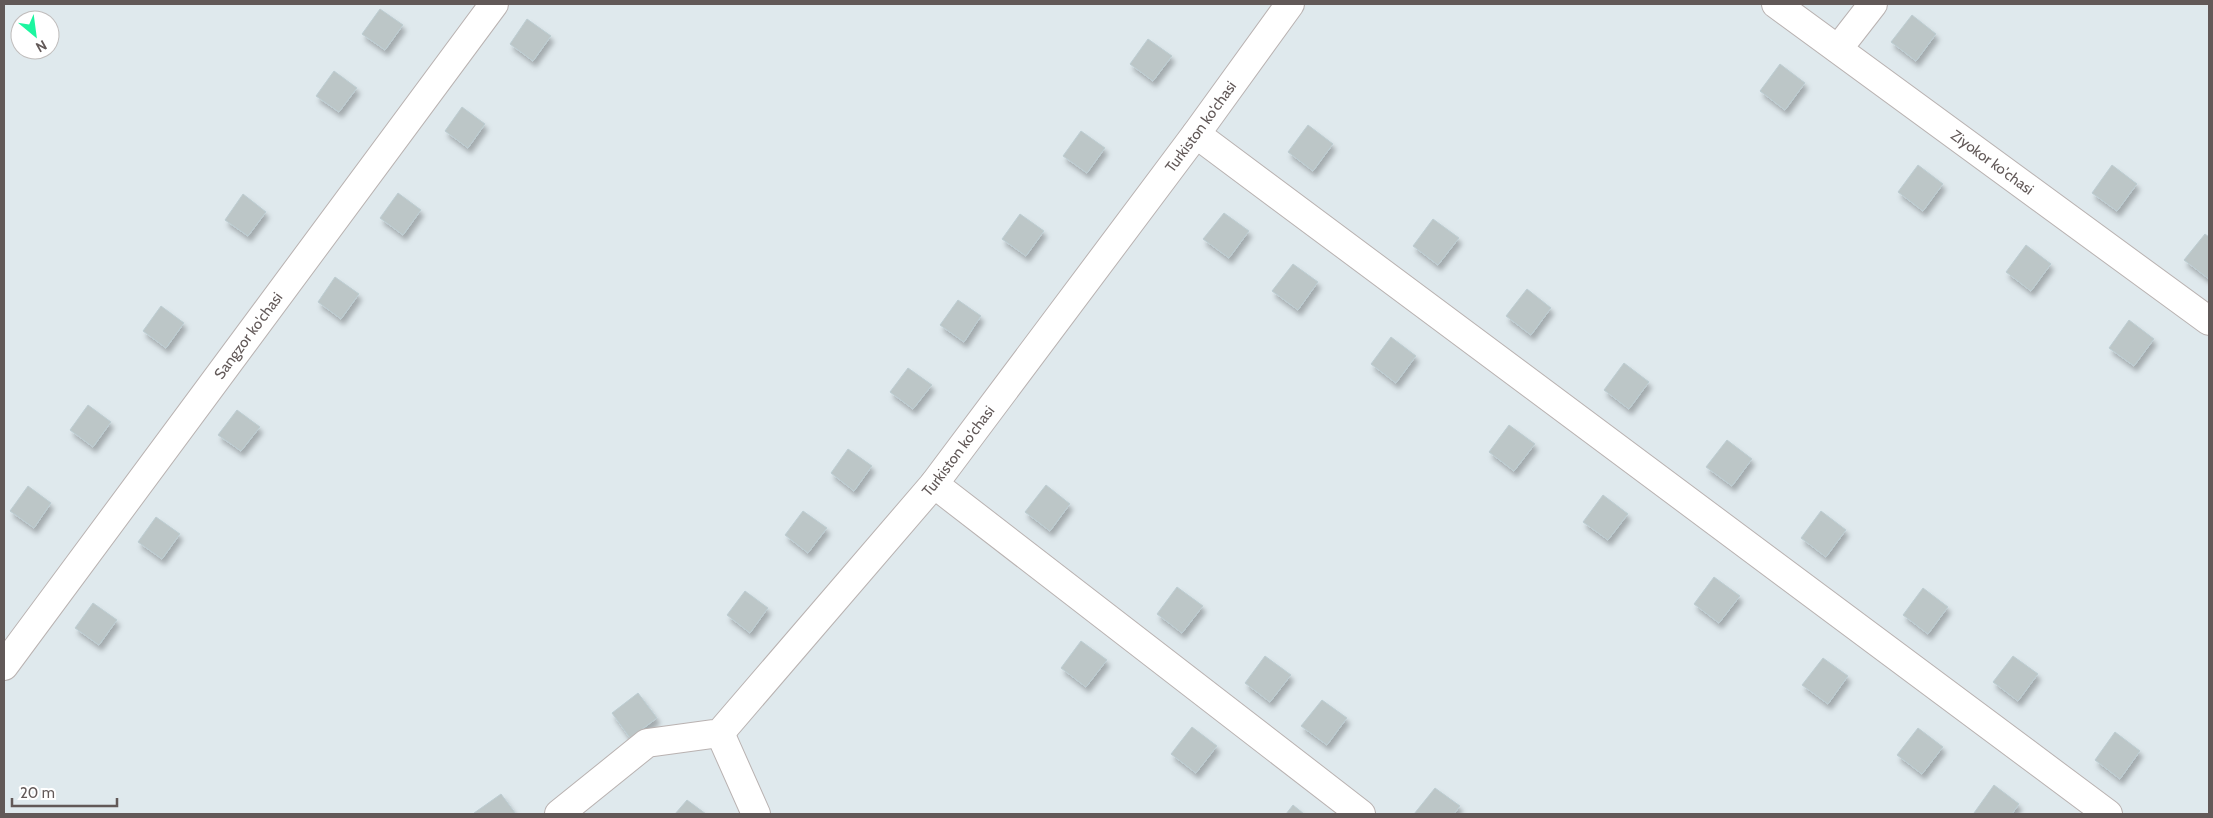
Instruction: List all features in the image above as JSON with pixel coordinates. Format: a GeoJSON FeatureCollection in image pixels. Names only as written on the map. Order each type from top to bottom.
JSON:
{"type":"FeatureCollection","features":[{"type":"Feature","properties":{"kind":"street","name":"Sangzor ko'chasi"},"geometry":{"type":"LineString","coordinates":[[4,666],[494,4]]}},
{"type":"Feature","properties":{"kind":"street","name":"Turkiston ko'chasi"},"geometry":{"type":"LineString","coordinates":[[720,733],[934,484],[1196,134],[1290,4]]}},
{"type":"Feature","properties":{"kind":"street","name":"Ziyokor ko'chasi"},"geometry":{"type":"LineString","coordinates":[[1776,4],[2209,321]]}},
{"type":"Feature","properties":{"kind":"street"},"geometry":{"type":"LineString","coordinates":[[1838,49],[1873,4]]}},
{"type":"Feature","properties":{"kind":"street"},"geometry":{"type":"LineString","coordinates":[[1196,134],[2108,814]]}},
{"type":"Feature","properties":{"kind":"street"},"geometry":{"type":"LineString","coordinates":[[934,484],[1361,814]]}},
{"type":"Feature","properties":{"kind":"street"},"geometry":{"type":"LineString","coordinates":[[559,814],[647,743],[720,733],[756,814]]}},
{"type":"Feature","properties":{"kind":"building"},"geometry":{"type":"Polygon","coordinates":[[[380,9],[403,25],[385,50],[362,34],[380,9]]]}},
{"type":"Feature","properties":{"kind":"building"},"geometry":{"type":"Polygon","coordinates":[[[1912,15],[1936,34],[1916,61],[1891,42],[1912,15]]]}},
{"type":"Feature","properties":{"kind":"building"},"geometry":{"type":"Polygon","coordinates":[[[527,19],[551,36],[533,61],[510,44],[527,19]]]}},
{"type":"Feature","properties":{"kind":"building"},"geometry":{"type":"Polygon","coordinates":[[[1148,39],[1172,56],[1153,81],[1130,64],[1148,39]]]}},
{"type":"Feature","properties":{"kind":"building"},"geometry":{"type":"Polygon","coordinates":[[[1780,64],[1805,83],[1785,110],[1760,91],[1780,64]]]}},
{"type":"Feature","properties":{"kind":"building"},"geometry":{"type":"Polygon","coordinates":[[[334,71],[357,88],[339,112],[316,96],[334,71]]]}},
{"type":"Feature","properties":{"kind":"building"},"geometry":{"type":"Polygon","coordinates":[[[462,107],[485,124],[468,148],[445,131],[462,107]]]}},
{"type":"Feature","properties":{"kind":"building"},"geometry":{"type":"Polygon","coordinates":[[[1308,125],[1333,144],[1313,171],[1288,152],[1308,125]]]}},
{"type":"Feature","properties":{"kind":"building"},"geometry":{"type":"Polygon","coordinates":[[[1081,131],[1105,148],[1087,173],[1063,156],[1081,131]]]}},
{"type":"Feature","properties":{"kind":"building"},"geometry":{"type":"Polygon","coordinates":[[[1918,165],[1943,184],[1923,211],[1898,192],[1918,165]]]}},
{"type":"Feature","properties":{"kind":"building"},"geometry":{"type":"Polygon","coordinates":[[[2112,165],[2137,184],[2117,211],[2092,193],[2112,165]]]}},
{"type":"Feature","properties":{"kind":"building"},"geometry":{"type":"Polygon","coordinates":[[[398,193],[421,210],[403,235],[380,218],[398,193]]]}},
{"type":"Feature","properties":{"kind":"building"},"geometry":{"type":"Polygon","coordinates":[[[243,194],[266,212],[248,236],[225,220],[243,194]]]}},
{"type":"Feature","properties":{"kind":"building"},"geometry":{"type":"Polygon","coordinates":[[[1224,213],[1249,231],[1229,258],[1203,239],[1224,213]]]}},
{"type":"Feature","properties":{"kind":"building"},"geometry":{"type":"Polygon","coordinates":[[[1020,214],[1044,231],[1026,256],[1002,239],[1020,214]]]}},
{"type":"Feature","properties":{"kind":"building"},"geometry":{"type":"Polygon","coordinates":[[[1433,219],[1459,238],[1438,265],[1413,246],[1433,219]]]}},
{"type":"Feature","properties":{"kind":"building"},"geometry":{"type":"Polygon","coordinates":[[[2205,234],[2209,237],[2209,279],[2184,260],[2205,234]]]}},
{"type":"Feature","properties":{"kind":"building"},"geometry":{"type":"Polygon","coordinates":[[[2026,245],[2051,264],[2031,291],[2006,272],[2026,245]]]}},
{"type":"Feature","properties":{"kind":"building"},"geometry":{"type":"Polygon","coordinates":[[[1293,264],[1318,282],[1298,310],[1272,291],[1293,264]]]}},
{"type":"Feature","properties":{"kind":"building"},"geometry":{"type":"Polygon","coordinates":[[[335,277],[359,294],[341,319],[318,302],[335,277]]]}},
{"type":"Feature","properties":{"kind":"building"},"geometry":{"type":"Polygon","coordinates":[[[1527,289],[1551,308],[1531,335],[1506,316],[1527,289]]]}},
{"type":"Feature","properties":{"kind":"building"},"geometry":{"type":"Polygon","coordinates":[[[958,300],[981,316],[964,342],[940,325],[958,300]]]}},
{"type":"Feature","properties":{"kind":"building"},"geometry":{"type":"Polygon","coordinates":[[[161,306],[184,323],[166,348],[143,331],[161,306]]]}},
{"type":"Feature","properties":{"kind":"building"},"geometry":{"type":"Polygon","coordinates":[[[2129,320],[2154,339],[2134,366],[2109,348],[2129,320]]]}},
{"type":"Feature","properties":{"kind":"building"},"geometry":{"type":"Polygon","coordinates":[[[1391,337],[1416,356],[1396,383],[1371,364],[1391,337]]]}},
{"type":"Feature","properties":{"kind":"building"},"geometry":{"type":"Polygon","coordinates":[[[1624,363],[1649,382],[1629,409],[1604,390],[1624,363]]]}},
{"type":"Feature","properties":{"kind":"building"},"geometry":{"type":"Polygon","coordinates":[[[908,368],[932,385],[913,409],[890,392],[908,368]]]}},
{"type":"Feature","properties":{"kind":"building"},"geometry":{"type":"Polygon","coordinates":[[[88,405],[111,422],[93,447],[70,430],[88,405]]]}},
{"type":"Feature","properties":{"kind":"building"},"geometry":{"type":"Polygon","coordinates":[[[237,410],[260,427],[241,451],[218,435],[237,410]]]}},
{"type":"Feature","properties":{"kind":"building"},"geometry":{"type":"Polygon","coordinates":[[[1509,425],[1535,444],[1514,471],[1489,452],[1509,425]]]}},
{"type":"Feature","properties":{"kind":"building"},"geometry":{"type":"Polygon","coordinates":[[[1727,440],[1752,459],[1732,486],[1706,467],[1727,440]]]}},
{"type":"Feature","properties":{"kind":"building"},"geometry":{"type":"Polygon","coordinates":[[[848,449],[872,466],[854,491],[831,473],[848,449]]]}},
{"type":"Feature","properties":{"kind":"building"},"geometry":{"type":"Polygon","coordinates":[[[1046,485],[1070,504],[1050,531],[1025,512],[1046,485]]]}},
{"type":"Feature","properties":{"kind":"building"},"geometry":{"type":"Polygon","coordinates":[[[28,486],[51,503],[34,528],[10,511],[28,486]]]}},
{"type":"Feature","properties":{"kind":"building"},"geometry":{"type":"Polygon","coordinates":[[[1603,495],[1628,514],[1608,540],[1583,522],[1603,495]]]}},
{"type":"Feature","properties":{"kind":"building"},"geometry":{"type":"Polygon","coordinates":[[[803,511],[827,528],[808,553],[785,535],[803,511]]]}},
{"type":"Feature","properties":{"kind":"building"},"geometry":{"type":"Polygon","coordinates":[[[1821,511],[1846,530],[1826,557],[1801,538],[1821,511]]]}},
{"type":"Feature","properties":{"kind":"building"},"geometry":{"type":"Polygon","coordinates":[[[156,517],[180,534],[162,559],[138,542],[156,517]]]}},
{"type":"Feature","properties":{"kind":"building"},"geometry":{"type":"Polygon","coordinates":[[[1714,577],[1740,596],[1719,623],[1694,604],[1714,577]]]}},
{"type":"Feature","properties":{"kind":"building"},"geometry":{"type":"Polygon","coordinates":[[[1177,587],[1203,606],[1182,633],[1157,614],[1177,587]]]}},
{"type":"Feature","properties":{"kind":"building"},"geometry":{"type":"Polygon","coordinates":[[[1923,588],[1948,607],[1928,634],[1903,615],[1923,588]]]}},
{"type":"Feature","properties":{"kind":"building"},"geometry":{"type":"Polygon","coordinates":[[[745,591],[768,608],[750,633],[727,615],[745,591]]]}},
{"type":"Feature","properties":{"kind":"building"},"geometry":{"type":"Polygon","coordinates":[[[93,603],[117,620],[99,645],[75,628],[93,603]]]}},
{"type":"Feature","properties":{"kind":"building"},"geometry":{"type":"Polygon","coordinates":[[[1081,641],[1107,660],[1086,687],[1061,668],[1081,641]]]}},
{"type":"Feature","properties":{"kind":"building"},"geometry":{"type":"Polygon","coordinates":[[[1265,656],[1291,675],[1270,702],[1245,683],[1265,656]]]}},
{"type":"Feature","properties":{"kind":"building"},"geometry":{"type":"Polygon","coordinates":[[[2013,656],[2038,674],[2018,701],[1993,682],[2013,656]]]}},
{"type":"Feature","properties":{"kind":"building"},"geometry":{"type":"Polygon","coordinates":[[[1823,658],[1848,676],[1828,704],[1802,685],[1823,658]]]}},
{"type":"Feature","properties":{"kind":"building"},"geometry":{"type":"Polygon","coordinates":[[[638,693],[657,718],[630,738],[612,713],[638,693]]]}},
{"type":"Feature","properties":{"kind":"building"},"geometry":{"type":"Polygon","coordinates":[[[1322,700],[1347,718],[1327,745],[1301,726],[1322,700]]]}},
{"type":"Feature","properties":{"kind":"building"},"geometry":{"type":"Polygon","coordinates":[[[1192,727],[1217,746],[1196,773],[1171,754],[1192,727]]]}},
{"type":"Feature","properties":{"kind":"building"},"geometry":{"type":"Polygon","coordinates":[[[1918,728],[1943,747],[1922,774],[1897,755],[1918,728]]]}},
{"type":"Feature","properties":{"kind":"building"},"geometry":{"type":"Polygon","coordinates":[[[2115,732],[2140,751],[2120,779],[2095,760],[2115,732]]]}},
{"type":"Feature","properties":{"kind":"building"},"geometry":{"type":"Polygon","coordinates":[[[1994,785],[2019,804],[2012,814],[1974,813],[1994,785]]]}},
{"type":"Feature","properties":{"kind":"building"},"geometry":{"type":"Polygon","coordinates":[[[1435,788],[1460,806],[1454,814],[1414,814],[1435,788]]]}},
{"type":"Feature","properties":{"kind":"building"},"geometry":{"type":"Polygon","coordinates":[[[501,794],[516,814],[474,813],[501,794]]]}},
{"type":"Feature","properties":{"kind":"building"},"geometry":{"type":"Polygon","coordinates":[[[687,800],[706,814],[675,814],[687,800]]]}},
{"type":"Feature","properties":{"kind":"building"},"geometry":{"type":"Polygon","coordinates":[[[1293,805],[1304,814],[1286,814],[1293,805]]]}}]}
